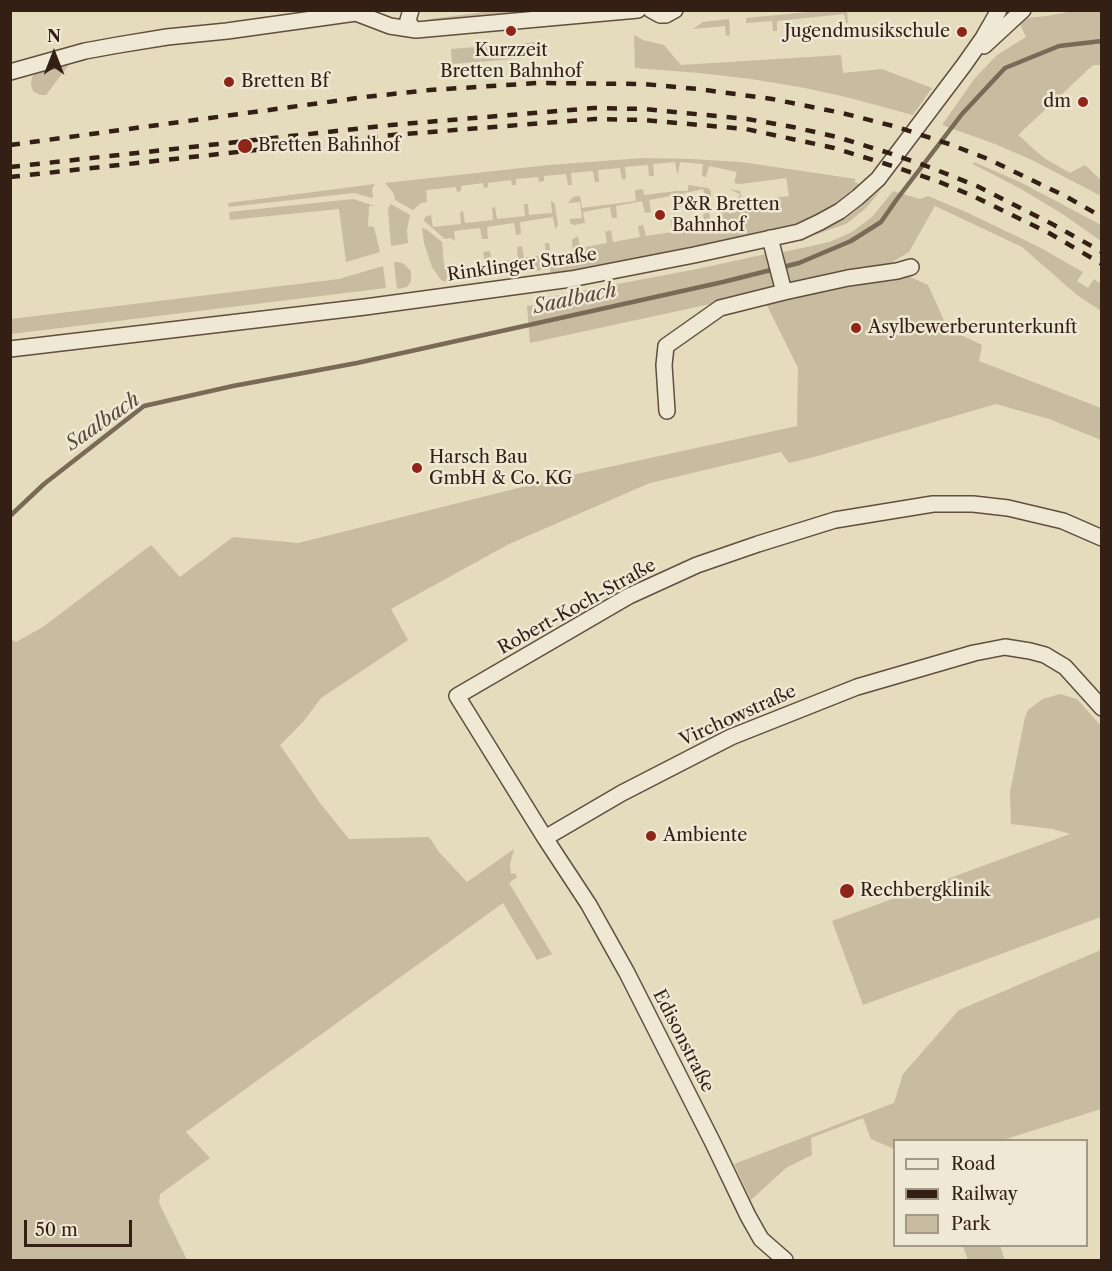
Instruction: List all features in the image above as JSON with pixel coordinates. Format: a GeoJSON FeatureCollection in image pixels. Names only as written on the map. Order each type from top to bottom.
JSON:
{"type":"FeatureCollection","features":[{"type":"Feature","properties":{"kind":"street"},"geometry":{"type":"LineString","coordinates":[[411,10],[408,20],[416,30]]}},
{"type":"Feature","properties":{"kind":"street"},"geometry":{"type":"LineString","coordinates":[[10,72],[85,51],[167,37],[228,31],[274,18],[360,12],[390,26],[416,30],[638,10]]}},
{"type":"Feature","properties":{"kind":"street"},"geometry":{"type":"LineString","coordinates":[[651,10],[660,15],[666,15],[675,10]]}},
{"type":"Feature","properties":{"kind":"street","name":"Rinklinger Straße"},"geometry":{"type":"LineString","coordinates":[[10,349],[365,307],[571,279],[800,232],[840,211],[878,179],[964,65],[999,10]]}},
{"type":"Feature","properties":{"kind":"street","name":"Rinklinger Straße"},"geometry":{"type":"LineString","coordinates":[[964,65],[1023,10]]}},
{"type":"Feature","properties":{"kind":"street"},"geometry":{"type":"LineString","coordinates":[[770,238],[783,288]]}},
{"type":"Feature","properties":{"kind":"street"},"geometry":{"type":"LineString","coordinates":[[667,411],[664,365],[666,346],[720,308],[783,288],[911,267]]}},
{"type":"Feature","properties":{"kind":"street","name":"Robert-Koch-Straße"},"geometry":{"type":"LineString","coordinates":[[545,838],[457,696],[629,596],[697,565],[835,520],[933,504],[973,504],[1008,508],[1063,521],[1101,538]]}},
{"type":"Feature","properties":{"kind":"street","name":"Virchowstraße"},"geometry":{"type":"LineString","coordinates":[[545,838],[622,793],[731,737],[857,687],[974,653],[1005,647],[1045,655],[1065,667],[1101,708]]}},
{"type":"Feature","properties":{"kind":"street","name":"Edisonstraße"},"geometry":{"type":"LineString","coordinates":[[545,838],[589,905],[627,974],[752,1224],[761,1239],[785,1260]]}},
{"type":"Feature","properties":{"kind":"green space"},"geometry":{"type":"Polygon","coordinates":[[[500,10],[576,11],[431,25],[430,19],[500,10]]]}},
{"type":"Feature","properties":{"kind":"green space"},"geometry":{"type":"Polygon","coordinates":[[[847,10],[848,23],[846,23],[844,14],[777,21],[777,31],[773,31],[772,21],[746,23],[746,18],[847,10]]]}},
{"type":"Feature","properties":{"kind":"green space"},"geometry":{"type":"Polygon","coordinates":[[[1073,11],[1101,11],[1101,65],[1093,65],[1018,135],[1044,158],[1070,173],[1085,165],[1101,180],[1101,196],[1032,160],[942,125],[975,78],[997,55],[1026,37],[1019,22],[1025,18],[1073,11]]]}},
{"type":"Feature","properties":{"kind":"green space"},"geometry":{"type":"Polygon","coordinates":[[[729,19],[730,35],[726,36],[725,26],[693,29],[703,22],[729,19]]]}},
{"type":"Feature","properties":{"kind":"green space"},"geometry":{"type":"Polygon","coordinates":[[[634,35],[643,40],[664,45],[681,65],[841,55],[843,73],[882,69],[932,88],[913,115],[800,87],[699,73],[635,68],[634,35]]]}},
{"type":"Feature","properties":{"kind":"green space"},"geometry":{"type":"Polygon","coordinates":[[[538,42],[539,57],[452,64],[451,49],[538,42]]]}},
{"type":"Feature","properties":{"kind":"green space"},"geometry":{"type":"Polygon","coordinates":[[[74,58],[46,95],[33,91],[32,77],[37,70],[74,58]]]}},
{"type":"Feature","properties":{"kind":"green space"},"geometry":{"type":"Polygon","coordinates":[[[643,158],[741,162],[856,179],[854,182],[859,184],[836,203],[817,214],[797,223],[768,231],[570,272],[551,274],[550,269],[446,282],[441,280],[432,267],[422,228],[442,242],[444,265],[457,264],[458,267],[485,264],[483,252],[490,251],[492,263],[518,259],[517,247],[522,246],[524,258],[546,255],[545,243],[549,243],[551,255],[573,252],[572,240],[578,236],[580,248],[607,243],[605,232],[611,230],[613,242],[640,237],[638,226],[643,225],[646,236],[672,232],[671,220],[676,218],[679,230],[705,225],[703,214],[709,212],[711,224],[721,223],[720,209],[731,214],[740,194],[729,189],[740,191],[742,202],[789,196],[786,178],[740,184],[734,183],[737,172],[709,166],[706,177],[702,176],[703,164],[680,162],[678,174],[675,162],[653,164],[654,176],[649,176],[648,165],[625,167],[626,179],[622,179],[620,168],[598,170],[599,182],[595,182],[593,171],[571,173],[572,185],[568,185],[566,174],[544,176],[544,181],[539,182],[538,177],[516,179],[516,185],[512,185],[511,180],[488,183],[488,187],[484,188],[483,183],[461,186],[461,191],[457,192],[456,187],[426,190],[427,202],[421,203],[413,210],[395,200],[394,194],[385,183],[549,165],[643,158]]]}},
{"type":"Feature","properties":{"kind":"green space"},"geometry":{"type":"Polygon","coordinates":[[[974,162],[1022,183],[1101,225],[1101,241],[1061,213],[973,164],[974,162]]]}},
{"type":"Feature","properties":{"kind":"green space"},"geometry":{"type":"Polygon","coordinates":[[[375,184],[372,189],[373,198],[354,193],[229,207],[228,203],[375,184]]]}},
{"type":"Feature","properties":{"kind":"green space"},"geometry":{"type":"Polygon","coordinates":[[[688,185],[708,188],[711,191],[711,197],[706,201],[703,189],[681,194],[683,206],[678,207],[676,195],[649,200],[651,212],[645,213],[642,201],[616,206],[617,218],[612,218],[610,207],[583,212],[585,223],[574,225],[570,223],[570,219],[582,218],[580,202],[568,203],[573,197],[580,196],[582,208],[636,201],[635,190],[643,189],[644,195],[688,191],[688,185]]]}},
{"type":"Feature","properties":{"kind":"green space"},"geometry":{"type":"Polygon","coordinates":[[[881,190],[866,208],[846,224],[817,234],[814,232],[845,219],[881,190]]]}},
{"type":"Feature","properties":{"kind":"green space"},"geometry":{"type":"Polygon","coordinates":[[[893,191],[920,199],[928,196],[966,212],[1041,248],[1083,272],[1077,281],[1088,288],[1094,279],[1101,284],[1101,311],[1077,295],[1022,247],[935,206],[909,252],[886,266],[928,285],[948,329],[982,345],[979,361],[1101,408],[1101,440],[1049,419],[996,404],[789,463],[781,452],[650,483],[509,544],[391,609],[408,640],[321,698],[303,722],[280,745],[320,803],[349,839],[429,837],[439,852],[467,882],[514,849],[510,864],[511,874],[515,873],[517,877],[509,883],[552,954],[537,960],[503,903],[186,1132],[210,1158],[160,1194],[159,1203],[187,1260],[11,1260],[10,639],[16,642],[43,627],[151,545],[180,577],[233,537],[298,543],[554,479],[797,426],[798,368],[761,293],[530,343],[527,306],[549,304],[549,297],[766,254],[781,258],[784,252],[829,242],[852,232],[873,216],[893,191]]]}},
{"type":"Feature","properties":{"kind":"green space"},"geometry":{"type":"Polygon","coordinates":[[[353,199],[375,206],[369,206],[368,226],[374,227],[380,252],[346,262],[339,209],[230,220],[229,212],[353,199]]]}},
{"type":"Feature","properties":{"kind":"green space"},"geometry":{"type":"Polygon","coordinates":[[[551,201],[555,206],[558,225],[555,229],[553,217],[520,222],[521,234],[516,235],[514,223],[487,227],[488,239],[482,239],[480,228],[454,231],[455,241],[451,238],[445,239],[424,221],[425,217],[431,215],[433,227],[461,224],[460,212],[463,211],[465,223],[493,220],[492,208],[495,207],[497,219],[525,216],[524,204],[528,204],[529,215],[552,213],[551,201]]]}},
{"type":"Feature","properties":{"kind":"green space"},"geometry":{"type":"Polygon","coordinates":[[[391,204],[410,215],[407,230],[408,243],[391,246],[388,208],[391,204]]]}},
{"type":"Feature","properties":{"kind":"green space"},"geometry":{"type":"Polygon","coordinates":[[[394,262],[404,264],[411,271],[411,281],[407,287],[397,289],[394,262]]]}},
{"type":"Feature","properties":{"kind":"green space"},"geometry":{"type":"Polygon","coordinates":[[[383,266],[386,288],[11,334],[11,319],[339,279],[383,266]]]}},
{"type":"Feature","properties":{"kind":"green space"},"geometry":{"type":"Polygon","coordinates":[[[1060,694],[1077,699],[1101,726],[1101,917],[863,1005],[832,921],[1070,834],[1053,829],[1011,824],[1010,792],[1025,717],[1028,710],[1043,699],[1060,694]]]}},
{"type":"Feature","properties":{"kind":"green space"},"geometry":{"type":"Polygon","coordinates":[[[1101,950],[1101,1109],[1006,1139],[893,1139],[893,1149],[871,1139],[863,1118],[811,1138],[812,1155],[786,1168],[751,1200],[734,1164],[894,1103],[903,1074],[959,1010],[1101,950]]]}},
{"type":"Feature","properties":{"kind":"green space"},"geometry":{"type":"Polygon","coordinates":[[[963,1247],[1000,1247],[1005,1260],[968,1260],[963,1247]]]}},
{"type":"Feature","properties":{"kind":"waterway","name":"Saalbach"},"geometry":{"type":"LineString","coordinates":[[10,516],[44,484],[144,406],[233,386],[357,363],[723,282],[799,263],[851,241],[881,222],[962,114],[1005,68],[1059,46],[1102,41]]}},
{"type":"Feature","properties":{"kind":"railway"},"geometry":{"type":"LineString","coordinates":[[10,145],[430,90],[538,83],[644,84],[772,99],[897,127],[988,159],[1067,197],[1102,217]]}},
{"type":"Feature","properties":{"kind":"railway"},"geometry":{"type":"LineString","coordinates":[[10,167],[391,125],[594,108],[644,109],[747,119],[793,127],[837,137],[889,153],[977,186],[1102,252]]}},
{"type":"Feature","properties":{"kind":"railway"},"geometry":{"type":"LineString","coordinates":[[10,177],[392,135],[595,119],[644,120],[746,129],[834,148],[886,164],[973,196],[1049,233],[1102,264]]}},
{"type":"Feature","properties":{"kind":"place","name":"Kurzzeit Bretten Bahnhof"},"geometry":{"type":"Point","coordinates":[511,31]}},
{"type":"Feature","properties":{"kind":"place","name":"Jugendmusikschule"},"geometry":{"type":"Point","coordinates":[962,32]}},
{"type":"Feature","properties":{"kind":"place","name":"Bretten Bf"},"geometry":{"type":"Point","coordinates":[229,82]}},
{"type":"Feature","properties":{"kind":"place","name":"dm"},"geometry":{"type":"Point","coordinates":[1083,102]}},
{"type":"Feature","properties":{"kind":"place","name":"Bretten Bahnhof"},"geometry":{"type":"Point","coordinates":[245,146]}},
{"type":"Feature","properties":{"kind":"place","name":"P&R Bretten Bahnhof"},"geometry":{"type":"Point","coordinates":[660,215]}},
{"type":"Feature","properties":{"kind":"place","name":"Asylbewerberunterkunft"},"geometry":{"type":"Point","coordinates":[856,328]}},
{"type":"Feature","properties":{"kind":"place","name":"Harsch Bau GmbH & Co. KG"},"geometry":{"type":"Point","coordinates":[417,468]}},
{"type":"Feature","properties":{"kind":"place","name":"Ambiente"},"geometry":{"type":"Point","coordinates":[651,836]}},
{"type":"Feature","properties":{"kind":"place","name":"Rechbergklinik"},"geometry":{"type":"Point","coordinates":[847,891]}}]}
